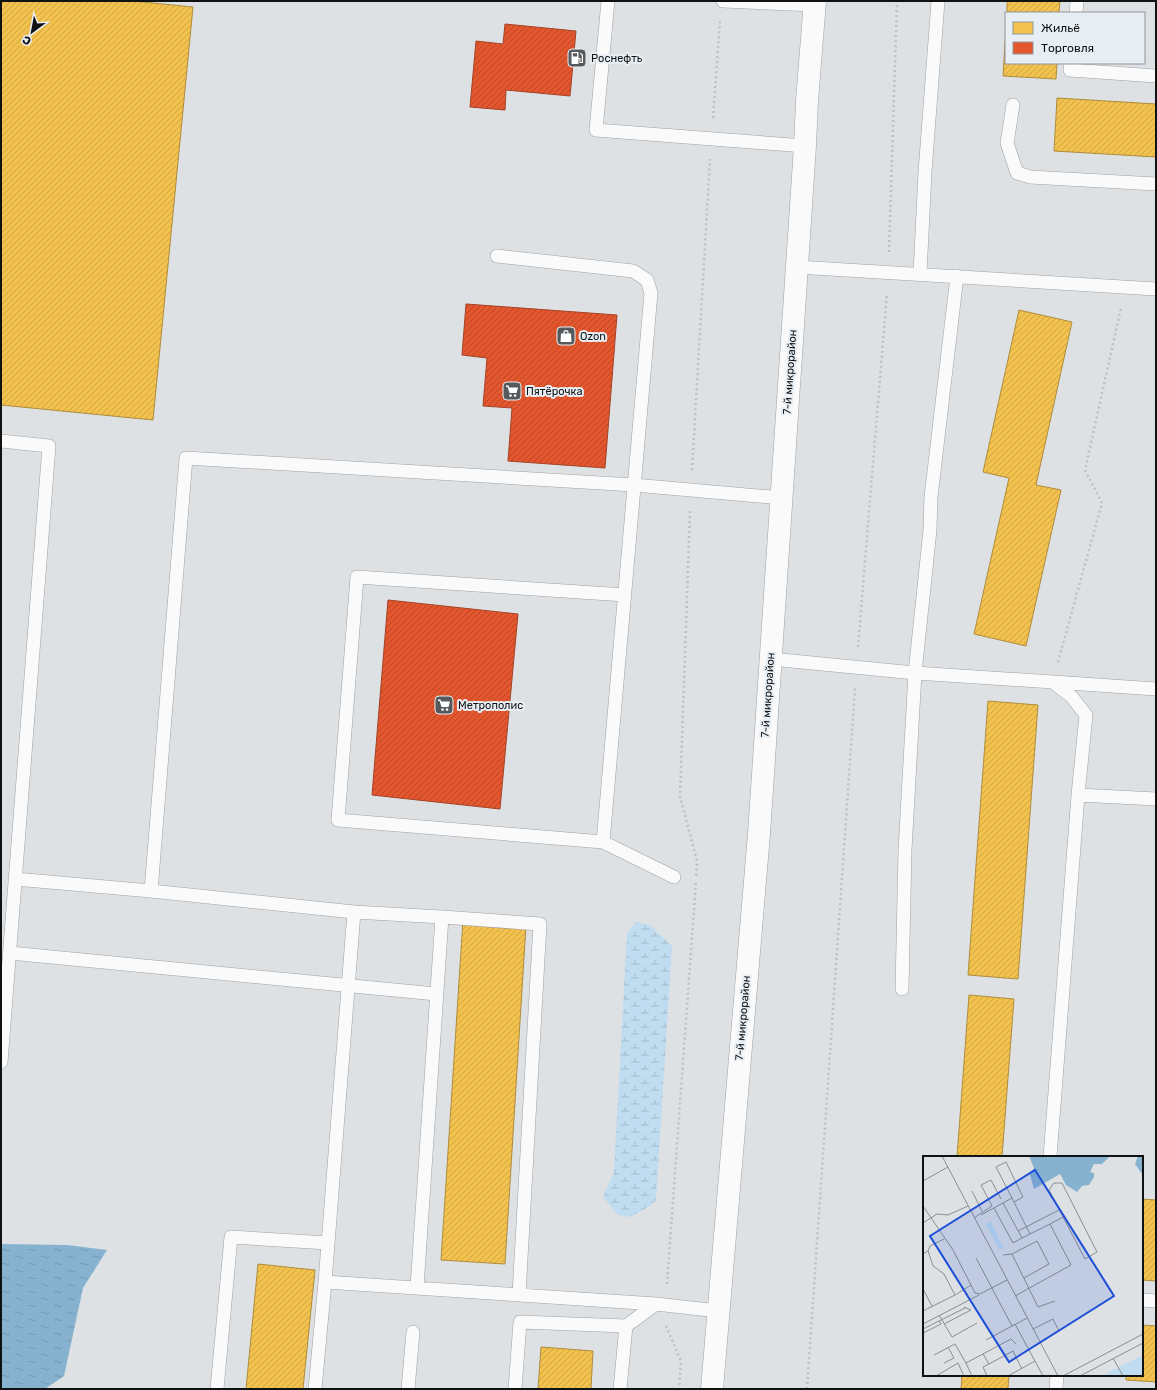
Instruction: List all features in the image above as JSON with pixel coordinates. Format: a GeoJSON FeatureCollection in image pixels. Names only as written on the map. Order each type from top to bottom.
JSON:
{"type":"FeatureCollection","features":[{"type":"Feature","properties":{"kind":"street","name":"7-й микрорайон"},"geometry":{"type":"LineString","coordinates":[[712,1389],[759,834],[807,101],[815,3]]}},
{"type":"Feature","properties":{"kind":"lane"},"geometry":{"type":"LineString","coordinates":[[608,1],[596,130],[805,146]]}},
{"type":"Feature","properties":{"kind":"lane"},"geometry":{"type":"LineString","coordinates":[[723,1],[815,3]]}},
{"type":"Feature","properties":{"kind":"lane"},"geometry":{"type":"LineString","coordinates":[[920,274],[924,172],[938,1]]}},
{"type":"Feature","properties":{"kind":"lane"},"geometry":{"type":"LineString","coordinates":[[1076,12],[1077,1]]}},
{"type":"Feature","properties":{"kind":"lane"},"geometry":{"type":"LineString","coordinates":[[1071,64],[1070,70],[1156,76]]}},
{"type":"Feature","properties":{"kind":"lane"},"geometry":{"type":"LineString","coordinates":[[1013,105],[1007,143],[1017,173],[1030,177],[1156,184]]}},
{"type":"Feature","properties":{"kind":"lane"},"geometry":{"type":"LineString","coordinates":[[497,256],[633,271],[647,280],[651,293],[603,842]]}},
{"type":"Feature","properties":{"kind":"lane"},"geometry":{"type":"LineString","coordinates":[[797,267],[1156,289]]}},
{"type":"Feature","properties":{"kind":"lane"},"geometry":{"type":"LineString","coordinates":[[902,989],[905,850],[916,673],[930,530],[931,497],[957,276]]}},
{"type":"Feature","properties":{"kind":"lane"},"geometry":{"type":"LineString","coordinates":[[1,441],[49,446],[1,1062]]}},
{"type":"Feature","properties":{"kind":"lane"},"geometry":{"type":"LineString","coordinates":[[151,891],[186,458],[634,485],[782,498]]}},
{"type":"Feature","properties":{"kind":"lane"},"geometry":{"type":"LineString","coordinates":[[625,595],[357,577],[338,820],[603,842],[674,877]]}},
{"type":"Feature","properties":{"kind":"lane"},"geometry":{"type":"LineString","coordinates":[[771,659],[916,673],[1156,689]]}},
{"type":"Feature","properties":{"kind":"lane"},"geometry":{"type":"LineString","coordinates":[[1050,1156],[1078,794],[1086,715],[1071,696],[1053,682]]}},
{"type":"Feature","properties":{"kind":"lane"},"geometry":{"type":"LineString","coordinates":[[1078,794],[1156,798]]}},
{"type":"Feature","properties":{"kind":"lane"},"geometry":{"type":"LineString","coordinates":[[15,880],[151,891],[354,912],[540,924],[519,1294]]}},
{"type":"Feature","properties":{"kind":"lane"},"geometry":{"type":"LineString","coordinates":[[315,1389],[325,1282],[354,912]]}},
{"type":"Feature","properties":{"kind":"lane"},"geometry":{"type":"LineString","coordinates":[[416,1287],[442,917]]}},
{"type":"Feature","properties":{"kind":"lane"},"geometry":{"type":"LineString","coordinates":[[10,953],[436,994]]}},
{"type":"Feature","properties":{"kind":"lane"},"geometry":{"type":"LineString","coordinates":[[216,1389],[231,1237],[328,1243]]}},
{"type":"Feature","properties":{"kind":"lane"},"geometry":{"type":"LineString","coordinates":[[325,1282],[519,1294],[718,1310]]}},
{"type":"Feature","properties":{"kind":"lane"},"geometry":{"type":"LineString","coordinates":[[1143,1300],[1156,1302]]}},
{"type":"Feature","properties":{"kind":"lane"},"geometry":{"type":"LineString","coordinates":[[515,1389],[520,1322],[626,1326],[656,1304]]}},
{"type":"Feature","properties":{"kind":"lane"},"geometry":{"type":"LineString","coordinates":[[620,1389],[626,1326]]}},
{"type":"Feature","properties":{"kind":"lane"},"geometry":{"type":"LineString","coordinates":[[408,1389],[413,1332]]}},
{"type":"Feature","properties":{"kind":"lane"},"geometry":{"type":"LineString","coordinates":[[1056,1389],[1057,1376]]}},
{"type":"Feature","properties":{"kind":"path"},"geometry":{"type":"LineString","coordinates":[[808,1389],[856,667],[887,296],[897,1]]}},
{"type":"Feature","properties":{"kind":"path"},"geometry":{"type":"LineString","coordinates":[[679,1389],[681,1361],[656,1304],[667,1288],[697,861],[680,796],[691,490],[711,139],[720,16]]}},
{"type":"Feature","properties":{"kind":"path"},"geometry":{"type":"LineString","coordinates":[[1053,682],[1102,503],[1085,470],[1126,287]]}},
{"type":"Feature","properties":{"kind":"green space"},"geometry":{"type":"Polygon","coordinates":[[[636,922],[650,925],[672,946],[656,1200],[650,1206],[630,1217],[618,1215],[603,1197],[614,1172],[627,933],[636,922]]]}},
{"type":"Feature","properties":{"kind":"water"},"geometry":{"type":"Polygon","coordinates":[[[1,1244],[67,1245],[107,1250],[83,1288],[64,1376],[45,1389],[1,1389],[1,1244]]]}},
{"type":"Feature","properties":{"kind":"building: Жильё"},"geometry":{"type":"Polygon","coordinates":[[[1,1],[133,1],[193,7],[153,420],[1,405],[1,1]]]}},
{"type":"Feature","properties":{"kind":"building: Жильё"},"geometry":{"type":"Polygon","coordinates":[[[1007,1],[1060,1],[1059,12],[1007,12],[1007,1]]]}},
{"type":"Feature","properties":{"kind":"building: Жильё"},"geometry":{"type":"Polygon","coordinates":[[[1005,43],[1005,64],[1057,64],[1056,79],[1003,76],[1005,43]]]}},
{"type":"Feature","properties":{"kind":"building: Жильё"},"geometry":{"type":"Polygon","coordinates":[[[1057,98],[1156,104],[1156,157],[1054,151],[1057,98]]]}},
{"type":"Feature","properties":{"kind":"building: Жильё"},"geometry":{"type":"Polygon","coordinates":[[[1019,310],[1072,322],[1036,485],[1061,490],[1026,646],[974,634],[1009,478],[983,472],[1019,310]]]}},
{"type":"Feature","properties":{"kind":"building: Жильё"},"geometry":{"type":"Polygon","coordinates":[[[988,701],[1038,705],[1018,979],[968,975],[988,701]]]}},
{"type":"Feature","properties":{"kind":"building: Жильё"},"geometry":{"type":"Polygon","coordinates":[[[463,920],[526,925],[505,1264],[441,1260],[463,920]]]}},
{"type":"Feature","properties":{"kind":"building: Жильё"},"geometry":{"type":"Polygon","coordinates":[[[969,995],[1014,999],[1002,1156],[957,1156],[969,995]]]}},
{"type":"Feature","properties":{"kind":"building: Жильё"},"geometry":{"type":"Polygon","coordinates":[[[1143,1199],[1156,1200],[1156,1281],[1143,1280],[1143,1199]]]}},
{"type":"Feature","properties":{"kind":"building: Жильё"},"geometry":{"type":"Polygon","coordinates":[[[258,1264],[315,1270],[303,1389],[246,1389],[258,1264]]]}},
{"type":"Feature","properties":{"kind":"building: Жильё"},"geometry":{"type":"Polygon","coordinates":[[[1143,1325],[1156,1326],[1156,1382],[1126,1380],[1126,1376],[1143,1376],[1143,1325]]]}},
{"type":"Feature","properties":{"kind":"building: Жильё"},"geometry":{"type":"Polygon","coordinates":[[[541,1347],[593,1351],[591,1389],[538,1389],[541,1347]]]}},
{"type":"Feature","properties":{"kind":"building: Жильё"},"geometry":{"type":"Polygon","coordinates":[[[962,1376],[1009,1376],[1008,1389],[961,1389],[962,1376]]]}},
{"type":"Feature","properties":{"kind":"building: Торговля"},"geometry":{"type":"Polygon","coordinates":[[[505,24],[576,31],[570,96],[506,90],[505,110],[470,107],[476,41],[503,44],[505,24]]]}},
{"type":"Feature","properties":{"kind":"building: Торговля"},"geometry":{"type":"Polygon","coordinates":[[[466,304],[617,315],[605,468],[508,461],[512,408],[483,406],[487,358],[462,355],[466,304]]]}},
{"type":"Feature","properties":{"kind":"building: Торговля","name":"Метрополис"},"geometry":{"type":"Polygon","coordinates":[[[388,600],[518,614],[500,809],[372,795],[388,600]]]}},
{"type":"Feature","properties":{"kind":"place","name":"Роснефть"},"geometry":{"type":"Point","coordinates":[577,58]}},
{"type":"Feature","properties":{"kind":"place","name":"Ozon"},"geometry":{"type":"Point","coordinates":[566,336]}},
{"type":"Feature","properties":{"kind":"place","name":"Пятёрочка"},"geometry":{"type":"Point","coordinates":[512,391]}},
{"type":"Feature","properties":{"kind":"place","name":"Метрополис"},"geometry":{"type":"Point","coordinates":[444,705]}}]}
